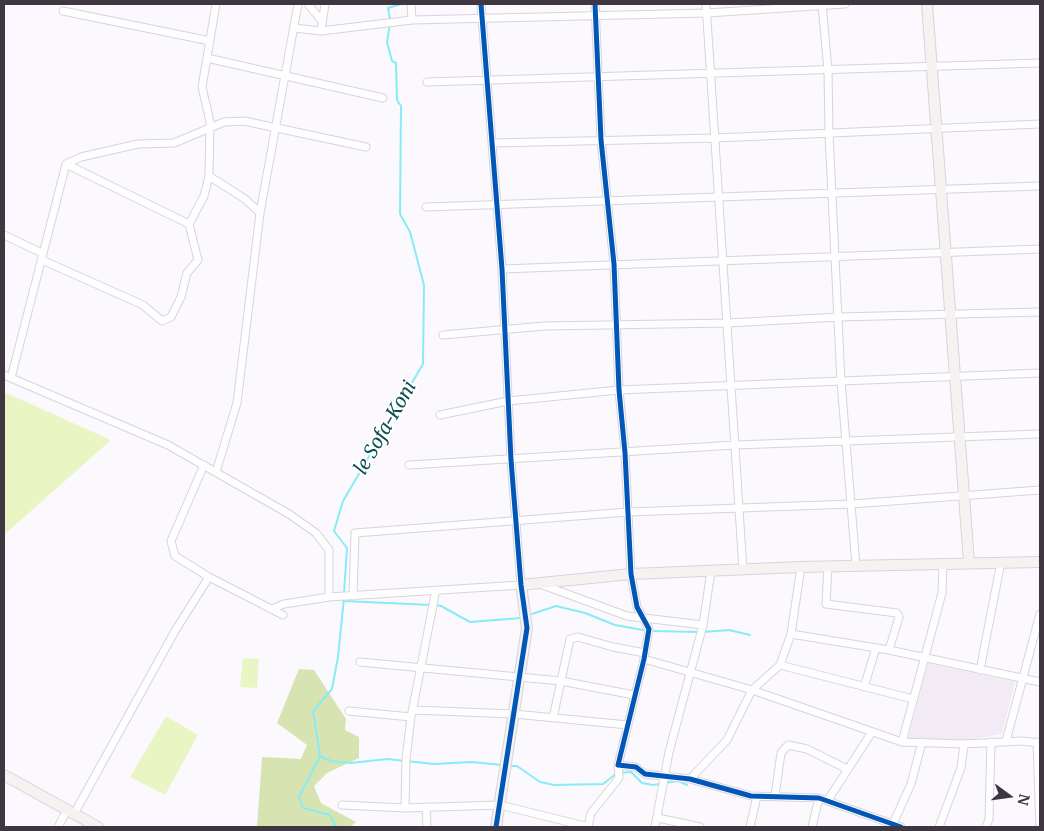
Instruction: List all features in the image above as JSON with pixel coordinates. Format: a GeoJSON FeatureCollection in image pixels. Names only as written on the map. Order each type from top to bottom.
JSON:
{"type":"FeatureCollection","features":[{"type":"Feature","properties":{"kind":"street"},"geometry":{"type":"LineString","coordinates":[[4,235],[42,256],[143,305],[162,321],[172,317],[188,273],[198,260],[189,224],[204,196],[209,176],[210,128],[202,87],[216,4]]}},
{"type":"Feature","properties":{"kind":"street"},"geometry":{"type":"LineString","coordinates":[[216,472],[237,403],[260,213],[298,4]]}},
{"type":"Feature","properties":{"kind":"street"},"geometry":{"type":"LineString","coordinates":[[308,4],[321,20]]}},
{"type":"Feature","properties":{"kind":"street"},"geometry":{"type":"LineString","coordinates":[[321,31],[321,20],[326,4]]}},
{"type":"Feature","properties":{"kind":"street"},"geometry":{"type":"LineString","coordinates":[[411,4],[412,20]]}},
{"type":"Feature","properties":{"kind":"street"},"geometry":{"type":"LineString","coordinates":[[481,4],[502,269],[503,329],[515,520],[527,628],[496,827]]}},
{"type":"Feature","properties":{"kind":"street"},"geometry":{"type":"LineString","coordinates":[[342,805],[426,808],[500,805],[588,827],[591,813],[618,770],[649,629],[637,607],[631,574],[625,453],[619,390],[614,264],[601,140],[595,4]]}},
{"type":"Feature","properties":{"kind":"street"},"geometry":{"type":"LineString","coordinates":[[706,4],[743,570]]}},
{"type":"Feature","properties":{"kind":"street"},"geometry":{"type":"LineString","coordinates":[[822,4],[828,70],[829,134],[842,381],[856,566]]}},
{"type":"Feature","properties":{"kind":"street"},"geometry":{"type":"LineString","coordinates":[[294,28],[321,31],[412,20],[707,13],[845,4]]}},
{"type":"Feature","properties":{"kind":"street"},"geometry":{"type":"LineString","coordinates":[[927,4],[969,562]]}},
{"type":"Feature","properties":{"kind":"street"},"geometry":{"type":"LineString","coordinates":[[63,11],[210,41]]}},
{"type":"Feature","properties":{"kind":"street"},"geometry":{"type":"LineString","coordinates":[[207,58],[383,98]]}},
{"type":"Feature","properties":{"kind":"street"},"geometry":{"type":"LineString","coordinates":[[427,82],[598,79],[1040,63]]}},
{"type":"Feature","properties":{"kind":"street"},"geometry":{"type":"LineString","coordinates":[[66,164],[81,157],[138,144],[174,143],[224,122],[244,121],[366,147]]}},
{"type":"Feature","properties":{"kind":"street"},"geometry":{"type":"LineString","coordinates":[[492,143],[716,138],[1040,124]]}},
{"type":"Feature","properties":{"kind":"street"},"geometry":{"type":"LineString","coordinates":[[66,164],[189,224]]}},
{"type":"Feature","properties":{"kind":"street"},"geometry":{"type":"LineString","coordinates":[[66,164],[42,256],[7,376],[168,445],[289,514],[316,533],[329,550],[329,597]]}},
{"type":"Feature","properties":{"kind":"street"},"geometry":{"type":"LineString","coordinates":[[209,176],[246,199],[260,213]]}},
{"type":"Feature","properties":{"kind":"street"},"geometry":{"type":"LineString","coordinates":[[426,207],[720,199],[832,195],[941,188],[1040,186]]}},
{"type":"Feature","properties":{"kind":"street"},"geometry":{"type":"LineString","coordinates":[[502,269],[1040,248]]}},
{"type":"Feature","properties":{"kind":"street"},"geometry":{"type":"LineString","coordinates":[[443,334],[503,329],[1040,312]]}},
{"type":"Feature","properties":{"kind":"street"},"geometry":{"type":"LineString","coordinates":[[440,415],[508,402],[619,390],[1040,373]]}},
{"type":"Feature","properties":{"kind":"street"},"geometry":{"type":"LineString","coordinates":[[409,465],[736,445],[1040,434]]}},
{"type":"Feature","properties":{"kind":"street"},"geometry":{"type":"LineString","coordinates":[[204,465],[185,504],[170,544],[175,556],[283,616]]}},
{"type":"Feature","properties":{"kind":"street"},"geometry":{"type":"LineString","coordinates":[[353,596],[355,533],[628,512],[852,504],[1040,490]]}},
{"type":"Feature","properties":{"kind":"street"},"geometry":{"type":"LineString","coordinates":[[272,610],[284,604],[329,597],[521,585],[631,574],[969,562],[1040,562]]}},
{"type":"Feature","properties":{"kind":"street"},"geometry":{"type":"LineString","coordinates":[[980,670],[1001,562]]}},
{"type":"Feature","properties":{"kind":"street"},"geometry":{"type":"LineString","coordinates":[[902,742],[942,593],[943,564]]}},
{"type":"Feature","properties":{"kind":"street"},"geometry":{"type":"LineString","coordinates":[[690,779],[727,740],[752,690],[780,665],[791,634],[801,567]]}},
{"type":"Feature","properties":{"kind":"street"},"geometry":{"type":"LineString","coordinates":[[828,567],[826,604],[897,613],[898,617],[889,650]]}},
{"type":"Feature","properties":{"kind":"street"},"geometry":{"type":"LineString","coordinates":[[655,827],[664,781],[703,626],[711,571]]}},
{"type":"Feature","properties":{"kind":"street"},"geometry":{"type":"LineString","coordinates":[[58,827],[71,812],[175,632],[210,577]]}},
{"type":"Feature","properties":{"kind":"street"},"geometry":{"type":"LineString","coordinates":[[537,583],[627,616],[703,626]]}},
{"type":"Feature","properties":{"kind":"street"},"geometry":{"type":"LineString","coordinates":[[406,808],[406,762],[412,714],[436,590]]}},
{"type":"Feature","properties":{"kind":"street"},"geometry":{"type":"LineString","coordinates":[[1006,741],[1040,614]]}},
{"type":"Feature","properties":{"kind":"street"},"geometry":{"type":"LineString","coordinates":[[791,634],[889,650],[1040,682]]}},
{"type":"Feature","properties":{"kind":"street"},"geometry":{"type":"LineString","coordinates":[[553,718],[569,643],[574,636],[752,690],[902,742],[964,744],[1006,741],[1039,742],[1040,827]]}},
{"type":"Feature","properties":{"kind":"street"},"geometry":{"type":"LineString","coordinates":[[1032,647],[1040,650]]}},
{"type":"Feature","properties":{"kind":"street"},"geometry":{"type":"LineString","coordinates":[[864,687],[876,648]]}},
{"type":"Feature","properties":{"kind":"street"},"geometry":{"type":"LineString","coordinates":[[360,662],[561,681],[634,695]]}},
{"type":"Feature","properties":{"kind":"street"},"geometry":{"type":"LineString","coordinates":[[780,665],[913,700]]}},
{"type":"Feature","properties":{"kind":"street"},"geometry":{"type":"LineString","coordinates":[[349,711],[412,714],[514,714],[628,725]]}},
{"type":"Feature","properties":{"kind":"street"},"geometry":{"type":"LineString","coordinates":[[828,800],[872,732]]}},
{"type":"Feature","properties":{"kind":"street"},"geometry":{"type":"LineString","coordinates":[[618,770],[636,767],[645,774],[664,781],[690,779],[757,796],[819,798],[896,826],[911,784],[922,742]]}},
{"type":"Feature","properties":{"kind":"street"},"geometry":{"type":"LineString","coordinates":[[986,827],[989,819],[991,742]]}},
{"type":"Feature","properties":{"kind":"street"},"geometry":{"type":"LineString","coordinates":[[939,827],[961,768],[964,744]]}},
{"type":"Feature","properties":{"kind":"street"},"geometry":{"type":"LineString","coordinates":[[775,796],[781,754],[788,746],[807,749],[847,770]]}},
{"type":"Feature","properties":{"kind":"street"},"geometry":{"type":"LineString","coordinates":[[4,777],[98,827]]}},
{"type":"Feature","properties":{"kind":"street"},"geometry":{"type":"LineString","coordinates":[[750,827],[757,796]]}},
{"type":"Feature","properties":{"kind":"street"},"geometry":{"type":"LineString","coordinates":[[812,827],[819,798]]}},
{"type":"Feature","properties":{"kind":"street"},"geometry":{"type":"LineString","coordinates":[[426,808],[428,827]]}},
{"type":"Feature","properties":{"kind":"street"},"geometry":{"type":"LineString","coordinates":[[658,818],[700,827]]}},
{"type":"Feature","properties":{"kind":"shaded area"},"geometry":{"type":"Polygon","coordinates":[[[928,663],[1015,682],[1002,734],[960,741],[908,740],[928,663]]]}},
{"type":"Feature","properties":{"kind":"green space"},"geometry":{"type":"Polygon","coordinates":[[[4,392],[111,440],[4,535],[4,392]]]}},
{"type":"Feature","properties":{"kind":"green space"},"geometry":{"type":"Polygon","coordinates":[[[243,658],[259,659],[257,688],[240,687],[243,658]]]}},
{"type":"Feature","properties":{"kind":"green space"},"geometry":{"type":"Polygon","coordinates":[[[299,669],[314,670],[346,719],[345,730],[359,737],[359,758],[327,773],[314,786],[321,803],[356,822],[350,827],[257,827],[262,757],[301,759],[307,745],[277,723],[299,669]]]}},
{"type":"Feature","properties":{"kind":"green space"},"geometry":{"type":"Polygon","coordinates":[[[166,716],[198,735],[165,795],[130,777],[166,716]]]}},
{"type":"Feature","properties":{"kind":"waterway","name":"le Sofa-Koni"},"geometry":{"type":"LineString","coordinates":[[390,19],[388,8],[401,4]]}},
{"type":"Feature","properties":{"kind":"waterway","name":"le Sofa-Koni"},"geometry":{"type":"LineString","coordinates":[[344,593],[347,548],[334,531],[343,501],[423,364],[424,285],[410,232],[400,214],[401,106],[397,100],[396,63],[392,61],[387,42],[390,24]]}},
{"type":"Feature","properties":{"kind":"waterway","name":"le Sofa-Koni"},"geometry":{"type":"LineString","coordinates":[[336,827],[330,815],[303,808],[299,797],[320,756],[313,711],[332,689],[338,657],[344,598]]}},
{"type":"Feature","properties":{"kind":"waterway"},"geometry":{"type":"LineString","coordinates":[[343,601],[431,605]]}},
{"type":"Feature","properties":{"kind":"waterway"},"geometry":{"type":"LineString","coordinates":[[436,605],[470,622],[521,618]]}},
{"type":"Feature","properties":{"kind":"waterway"},"geometry":{"type":"LineString","coordinates":[[532,614],[556,606],[585,613],[615,625],[643,630]]}},
{"type":"Feature","properties":{"kind":"waterway"},"geometry":{"type":"LineString","coordinates":[[703,632],[729,630],[750,635]]}},
{"type":"Feature","properties":{"kind":"waterway"},"geometry":{"type":"LineString","coordinates":[[654,631],[698,632]]}},
{"type":"Feature","properties":{"kind":"waterway"},"geometry":{"type":"LineString","coordinates":[[320,756],[331,761],[351,763],[387,759],[434,764],[471,762],[502,765]]}},
{"type":"Feature","properties":{"kind":"waterway"},"geometry":{"type":"LineString","coordinates":[[509,766],[517,766],[540,782],[554,785],[603,784],[617,773],[631,772],[642,783],[660,784]]}},
{"type":"Feature","properties":{"kind":"waterway"},"geometry":{"type":"LineString","coordinates":[[665,783],[678,781],[687,785]]}},
{"type":"Feature","properties":{"kind":"cycle path"},"geometry":{"type":"LineString","coordinates":[[481,4],[502,269],[511,460],[521,585],[527,628],[496,827]]}},
{"type":"Feature","properties":{"kind":"cycle path"},"geometry":{"type":"LineString","coordinates":[[595,4],[601,140],[614,264],[619,390],[625,453],[631,574],[637,607],[649,629],[644,659],[618,765],[636,767],[645,774],[690,779],[751,796],[819,798],[901,827]]}}]}
